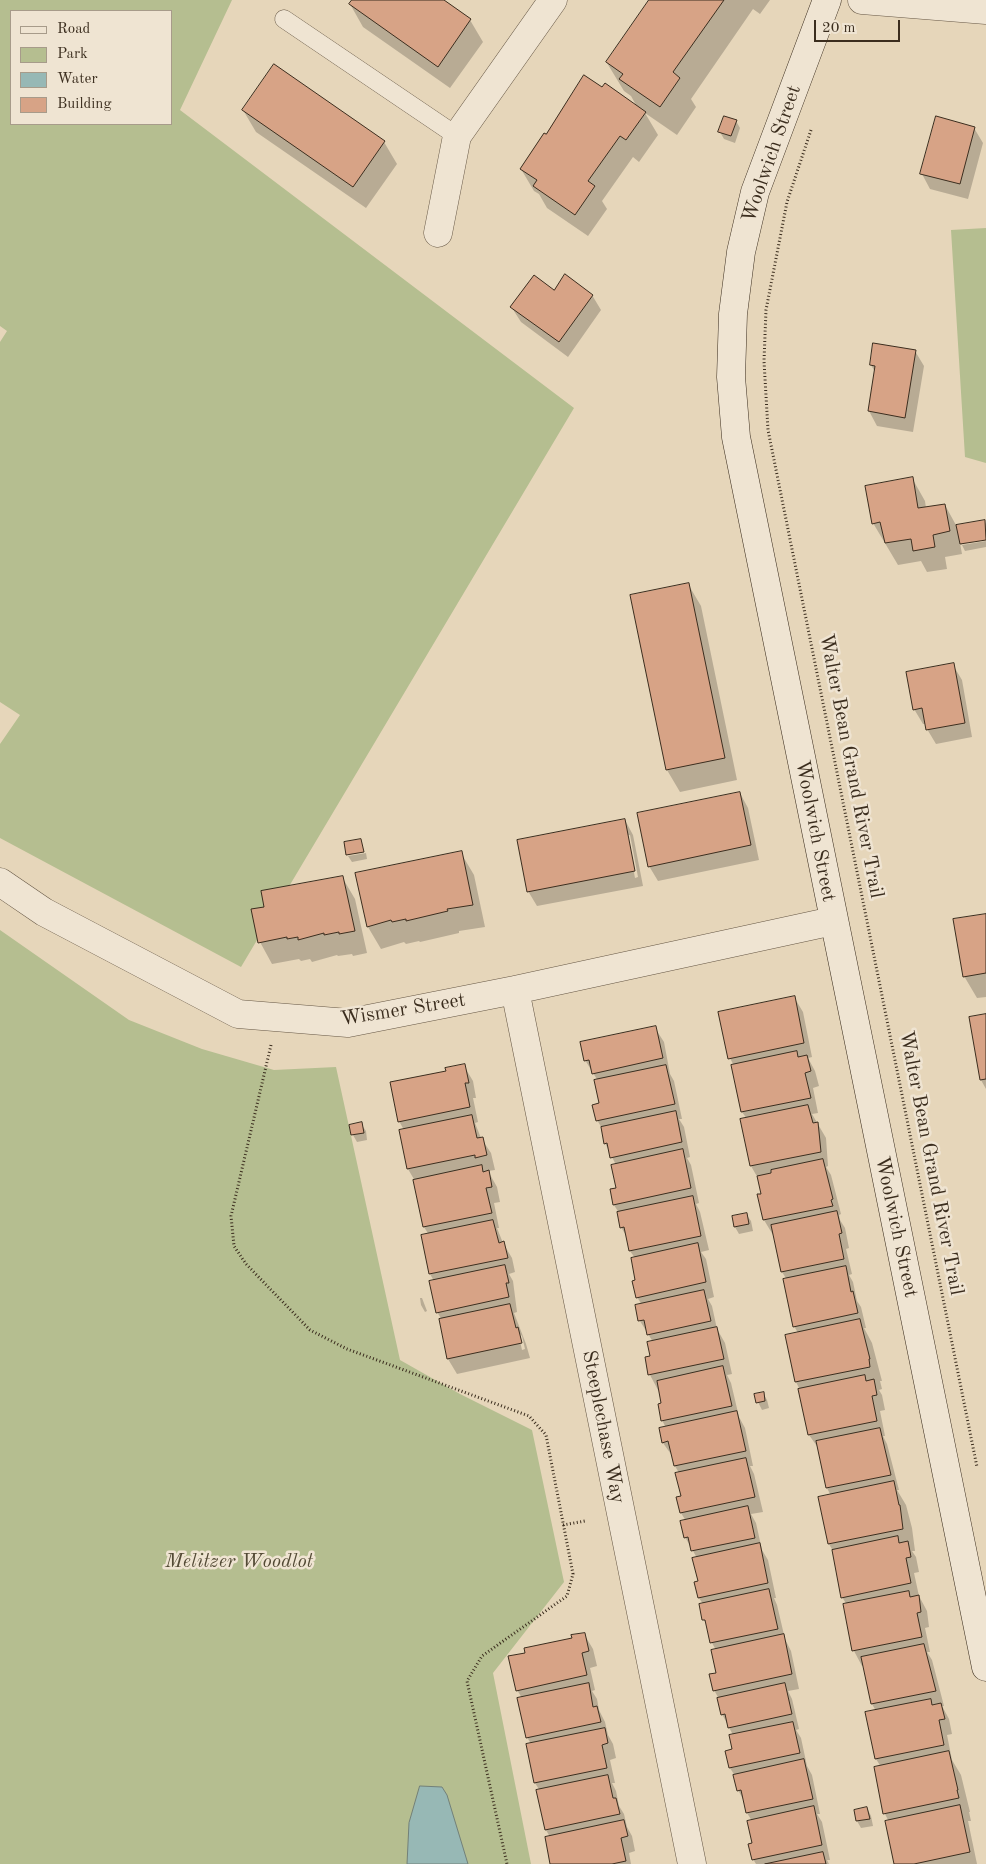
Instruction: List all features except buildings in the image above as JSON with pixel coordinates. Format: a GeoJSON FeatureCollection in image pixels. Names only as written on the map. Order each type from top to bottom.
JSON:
{"type":"FeatureCollection","features":[{"type":"Feature","properties":{"kind":"street"},"geometry":{"type":"LineString","coordinates":[[438,233],[457,136],[553,0]]}},
{"type":"Feature","properties":{"kind":"street","name":"Woolwich Street"},"geometry":{"type":"LineString","coordinates":[[827,0],[755,192],[741,252],[733,314],[731,377],[736,436],[833,921],[984,1651]]}},
{"type":"Feature","properties":{"kind":"street"},"geometry":{"type":"LineString","coordinates":[[862,0],[986,10]]}},
{"type":"Feature","properties":{"kind":"street","name":"Wismer Street"},"geometry":{"type":"LineString","coordinates":[[0,882],[44,912],[238,1014],[348,1023],[515,990],[833,921]]}},
{"type":"Feature","properties":{"kind":"street","name":"Steeplechase Way"},"geometry":{"type":"LineString","coordinates":[[515,990],[692,1864]]}},
{"type":"Feature","properties":{"kind":"lane"},"geometry":{"type":"LineString","coordinates":[[284,19],[457,136]]}},
{"type":"Feature","properties":{"kind":"path","name":"Walter Bean Grand River Trail"},"geometry":{"type":"LineString","coordinates":[[811,130],[787,202],[766,310],[764,361],[768,430],[978,1473]]}},
{"type":"Feature","properties":{"kind":"path"},"geometry":{"type":"LineString","coordinates":[[278,1017],[231,1216],[234,1246],[246,1264],[310,1330],[347,1349],[529,1416],[546,1435],[573,1574],[567,1596],[482,1656],[468,1680],[506,1864]]}},
{"type":"Feature","properties":{"kind":"path"},"geometry":{"type":"LineString","coordinates":[[563,1525],[585,1521]]}},
{"type":"Feature","properties":{"kind":"green space"},"geometry":{"type":"Polygon","coordinates":[[[0,0],[232,0],[180,110],[574,408],[241,967],[0,838],[0,744],[20,715],[0,702],[0,342],[7,331],[0,326],[0,0]]]}},
{"type":"Feature","properties":{"kind":"green space"},"geometry":{"type":"Polygon","coordinates":[[[986,228],[986,463],[965,457],[951,230],[986,228]]]}},
{"type":"Feature","properties":{"kind":"green space","name":"Melitzer Woodlot"},"geometry":{"type":"Polygon","coordinates":[[[0,930],[129,1020],[202,1049],[274,1070],[336,1067],[400,1360],[460,1394],[532,1430],[564,1582],[493,1673],[531,1864],[0,1864],[0,930]]]}},
{"type":"Feature","properties":{"kind":"water"},"geometry":{"type":"Polygon","coordinates":[[[420,1786],[442,1787],[447,1795],[468,1864],[407,1864],[409,1823],[420,1786]]]}}]}
